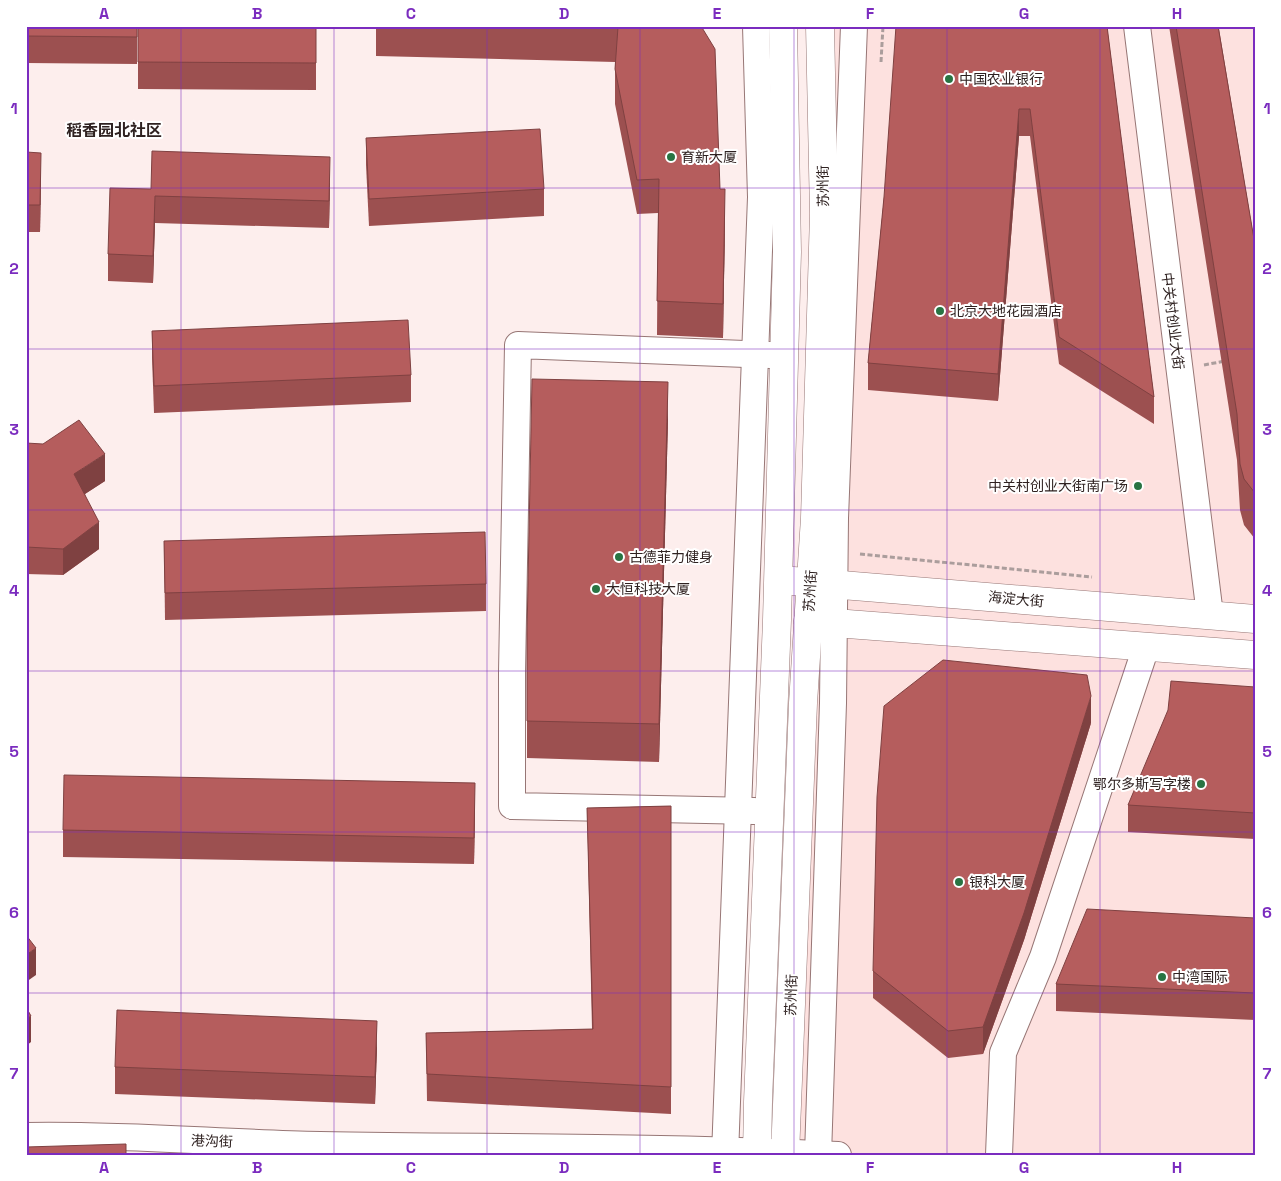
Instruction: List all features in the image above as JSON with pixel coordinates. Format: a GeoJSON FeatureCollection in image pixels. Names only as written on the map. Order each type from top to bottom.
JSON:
{"type":"FeatureCollection","features":[{"type":"Feature","properties":{"kind":"main road","name":"苏州街"},"geometry":{"type":"LineString","coordinates":[[757,1153],[777,620],[787,243],[783,26]]}},
{"type":"Feature","properties":{"kind":"main road","name":"苏州街"},"geometry":{"type":"LineString","coordinates":[[786,1154],[802,702],[821,622],[822,582],[815,518],[824,214],[820,26]]}},
{"type":"Feature","properties":{"kind":"main road","name":"海淀大街"},"geometry":{"type":"LineString","coordinates":[[778,580],[822,582],[1255,619]]}},
{"type":"Feature","properties":{"kind":"main road"},"geometry":{"type":"LineString","coordinates":[[821,622],[1255,655]]}},
{"type":"Feature","properties":{"kind":"street"},"geometry":{"type":"LineString","coordinates":[[725,1152],[761,197],[756,26]]}},
{"type":"Feature","properties":{"kind":"street","name":"苏州街"},"geometry":{"type":"LineString","coordinates":[[822,582],[835,518],[854,26]]}},
{"type":"Feature","properties":{"kind":"street","name":"中关村创业大街"},"geometry":{"type":"LineString","coordinates":[[1136,26],[1210,615]]}},
{"type":"Feature","properties":{"kind":"street"},"geometry":{"type":"LineString","coordinates":[[770,812],[512,806],[512,672],[518,345],[784,356]]}},
{"type":"Feature","properties":{"kind":"street"},"geometry":{"type":"LineString","coordinates":[[777,620],[821,622]]}},
{"type":"Feature","properties":{"kind":"street","name":"苏州街"},"geometry":{"type":"LineString","coordinates":[[821,622],[833,703],[825,1154]]}},
{"type":"Feature","properties":{"kind":"street"},"geometry":{"type":"LineString","coordinates":[[999,1155],[1003,1053],[1043,957],[1146,647]]}},
{"type":"Feature","properties":{"kind":"street","name":"港沟街"},"geometry":{"type":"LineString","coordinates":[[26,1136],[77,1135],[317,1150],[825,1154]]}},
{"type":"Feature","properties":{"kind":"path"},"geometry":{"type":"LineString","coordinates":[[881,65],[883,26]]}},
{"type":"Feature","properties":{"kind":"path"},"geometry":{"type":"LineString","coordinates":[[1179,369],[1226,361]]}},
{"type":"Feature","properties":{"kind":"path"},"geometry":{"type":"LineString","coordinates":[[853,554],[1098,577]]}},
{"type":"Feature","properties":{"kind":"shaded area"},"geometry":{"type":"Polygon","coordinates":[[[820,26],[1255,26],[1255,1155],[786,1155],[820,26]]]}},
{"type":"Feature","properties":{"kind":"building"},"geometry":{"type":"Polygon","coordinates":[[[26,26],[137,26],[137,37],[26,36],[26,26]]]}},
{"type":"Feature","properties":{"kind":"building"},"geometry":{"type":"Polygon","coordinates":[[[138,26],[316,26],[316,63],[138,62],[138,26]]]}},
{"type":"Feature","properties":{"kind":"building","name":"育新大厦"},"geometry":{"type":"Polygon","coordinates":[[[577,26],[701,26],[715,49],[720,189],[725,189],[723,304],[657,301],[659,179],[637,180],[615,69],[618,27],[577,26]]]}},
{"type":"Feature","properties":{"kind":"building"},"geometry":{"type":"Polygon","coordinates":[[[896,26],[1107,26],[1154,397],[1059,337],[1030,109],[1019,109],[998,374],[868,363],[884,197],[896,26]]]}},
{"type":"Feature","properties":{"kind":"building"},"geometry":{"type":"Polygon","coordinates":[[[1176,26],[1218,26],[1255,245],[1255,493],[1244,479],[1240,464],[1237,414],[1176,26]]]}},
{"type":"Feature","properties":{"kind":"building"},"geometry":{"type":"Polygon","coordinates":[[[540,129],[544,189],[369,199],[366,138],[540,129]]]}},
{"type":"Feature","properties":{"kind":"building"},"geometry":{"type":"Polygon","coordinates":[[[152,151],[330,157],[329,201],[155,196],[153,256],[108,254],[110,188],[151,189],[152,151]]]}},
{"type":"Feature","properties":{"kind":"building"},"geometry":{"type":"Polygon","coordinates":[[[26,152],[41,153],[40,205],[26,205],[26,152]]]}},
{"type":"Feature","properties":{"kind":"building"},"geometry":{"type":"Polygon","coordinates":[[[408,320],[411,375],[154,386],[152,331],[408,320]]]}},
{"type":"Feature","properties":{"kind":"building","name":"大恒科技大厦"},"geometry":{"type":"Polygon","coordinates":[[[532,379],[668,382],[659,724],[527,721],[532,379]]]}},
{"type":"Feature","properties":{"kind":"building"},"geometry":{"type":"Polygon","coordinates":[[[79,420],[105,454],[74,474],[99,522],[63,549],[26,547],[26,443],[43,444],[79,420]]]}},
{"type":"Feature","properties":{"kind":"building"},"geometry":{"type":"Polygon","coordinates":[[[485,532],[486,584],[165,593],[164,541],[485,532]]]}},
{"type":"Feature","properties":{"kind":"building","name":"银科大厦"},"geometry":{"type":"Polygon","coordinates":[[[943,660],[1087,675],[1091,696],[1024,913],[983,1027],[948,1031],[873,971],[877,797],[884,706],[943,660]]]}},
{"type":"Feature","properties":{"kind":"building","name":"鄂尔多斯写字楼"},"geometry":{"type":"Polygon","coordinates":[[[1171,681],[1255,687],[1255,813],[1128,805],[1168,710],[1171,681]]]}},
{"type":"Feature","properties":{"kind":"building"},"geometry":{"type":"Polygon","coordinates":[[[64,775],[475,783],[474,838],[63,830],[64,775]]]}},
{"type":"Feature","properties":{"kind":"building"},"geometry":{"type":"Polygon","coordinates":[[[671,806],[671,1087],[427,1074],[426,1033],[593,1029],[587,808],[671,806]]]}},
{"type":"Feature","properties":{"kind":"building","name":"中湾国际"},"geometry":{"type":"Polygon","coordinates":[[[1087,909],[1255,918],[1255,993],[1056,984],[1087,909]]]}},
{"type":"Feature","properties":{"kind":"building"},"geometry":{"type":"Polygon","coordinates":[[[26,935],[36,948],[26,955],[26,935]]]}},
{"type":"Feature","properties":{"kind":"building"},"geometry":{"type":"Polygon","coordinates":[[[26,1007],[31,1016],[26,1019],[26,1007]]]}},
{"type":"Feature","properties":{"kind":"building"},"geometry":{"type":"Polygon","coordinates":[[[117,1010],[377,1021],[375,1077],[115,1067],[117,1010]]]}},
{"type":"Feature","properties":{"kind":"building"},"geometry":{"type":"Polygon","coordinates":[[[126,1144],[126,1155],[26,1155],[26,1147],[126,1144]]]}},
{"type":"Feature","properties":{"kind":"place","name":"中国农业银行"},"geometry":{"type":"Point","coordinates":[949,79]}},
{"type":"Feature","properties":{"kind":"place","name":"育新大厦"},"geometry":{"type":"Point","coordinates":[671,157]}},
{"type":"Feature","properties":{"kind":"place","name":"北京大地花园酒店"},"geometry":{"type":"Point","coordinates":[940,311]}},
{"type":"Feature","properties":{"kind":"place","name":"中关村创业大街南广场"},"geometry":{"type":"Point","coordinates":[1138,486]}},
{"type":"Feature","properties":{"kind":"place","name":"古德菲力健身"},"geometry":{"type":"Point","coordinates":[619,557]}},
{"type":"Feature","properties":{"kind":"place","name":"大恒科技大厦"},"geometry":{"type":"Point","coordinates":[596,589]}},
{"type":"Feature","properties":{"kind":"place","name":"鄂尔多斯写字楼"},"geometry":{"type":"Point","coordinates":[1201,784]}},
{"type":"Feature","properties":{"kind":"place","name":"银科大厦"},"geometry":{"type":"Point","coordinates":[959,882]}},
{"type":"Feature","properties":{"kind":"place","name":"中湾国际"},"geometry":{"type":"Point","coordinates":[1162,977]}},
{"type":"Feature","properties":{"kind":"district","name":"稻香园北社区"},"geometry":{"type":"Point","coordinates":[114,130]}}]}
